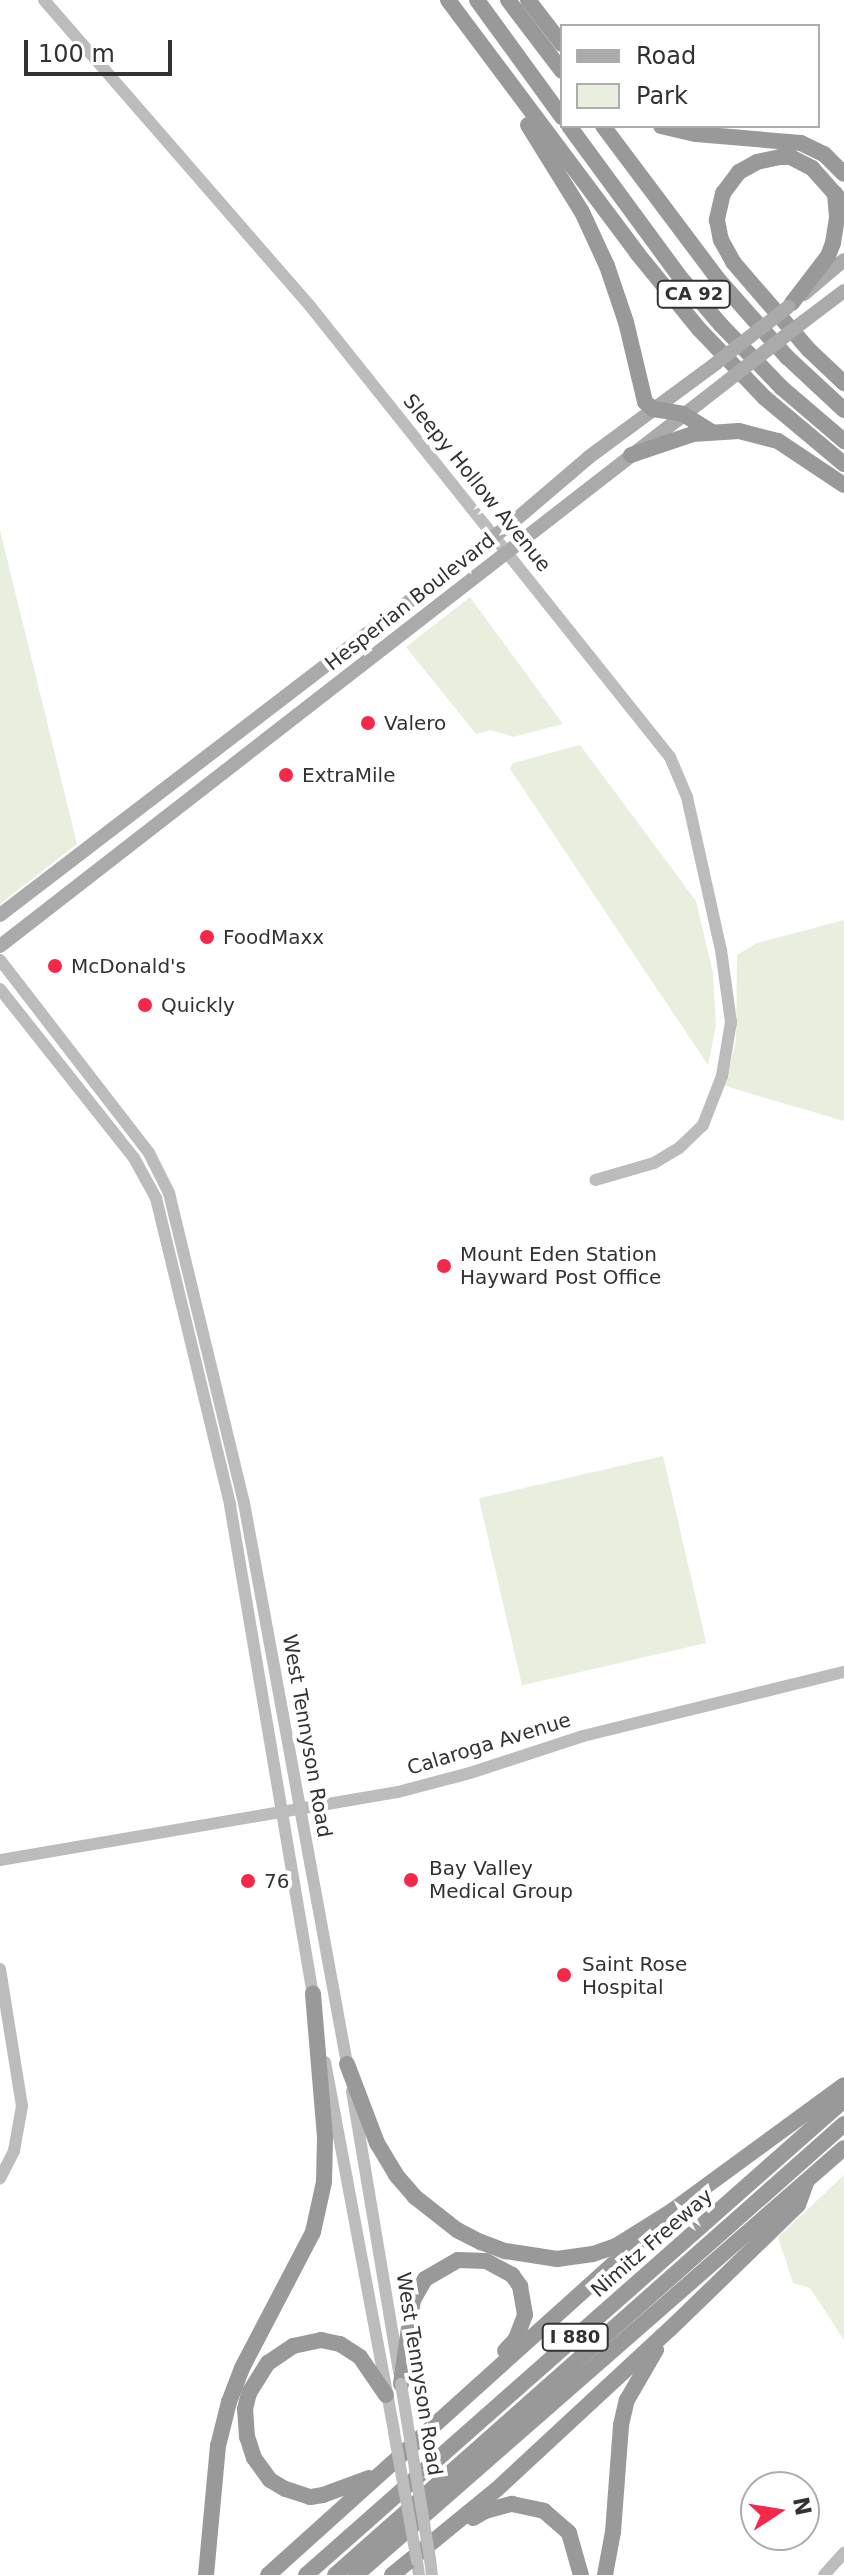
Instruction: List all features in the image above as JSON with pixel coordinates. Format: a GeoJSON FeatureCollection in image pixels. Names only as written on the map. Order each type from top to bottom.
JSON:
{"type":"FeatureCollection","features":[{"type":"Feature","properties":{"kind":"highway"},"geometry":{"type":"LineString","coordinates":[[448,0],[699,329],[765,398],[844,464]]}},
{"type":"Feature","properties":{"kind":"highway"},"geometry":{"type":"LineString","coordinates":[[477,0],[560,114]]}},
{"type":"Feature","properties":{"kind":"highway"},"geometry":{"type":"LineString","coordinates":[[508,0],[560,68]]}},
{"type":"Feature","properties":{"kind":"highway"},"geometry":{"type":"LineString","coordinates":[[528,0],[560,41]]}},
{"type":"Feature","properties":{"kind":"highway"},"geometry":{"type":"LineString","coordinates":[[484,51],[587,222],[626,322],[645,402],[653,409],[683,414],[712,432]]}},
{"type":"Feature","properties":{"kind":"highway","name":"CA 92"},"geometry":{"type":"LineString","coordinates":[[570,128],[706,309],[774,380],[844,441]]}},
{"type":"Feature","properties":{"kind":"highway","name":"CA 92"},"geometry":{"type":"LineString","coordinates":[[604,128],[717,278],[787,357],[844,410]]}},
{"type":"Feature","properties":{"kind":"highway"},"geometry":{"type":"LineString","coordinates":[[670,128],[696,134],[801,143],[824,154],[844,174]]}},
{"type":"Feature","properties":{"kind":"highway"},"geometry":{"type":"LineString","coordinates":[[790,305],[828,256],[836,236],[839,198],[801,162],[790,157],[770,159],[746,167],[733,178],[723,193],[717,220],[721,240],[733,262],[808,349],[844,383]]}},
{"type":"Feature","properties":{"kind":"highway"},"geometry":{"type":"LineString","coordinates":[[631,455],[693,434],[739,431],[778,441],[844,485]]}},
{"type":"Feature","properties":{"kind":"highway"},"geometry":{"type":"LineString","coordinates":[[206,2575],[216,2465],[229,2402],[242,2368],[313,2232],[324,2182],[325,2137],[313,1994]]}},
{"type":"Feature","properties":{"kind":"highway"},"geometry":{"type":"LineString","coordinates":[[347,2064],[377,2143],[396,2175],[434,2215],[481,2242],[534,2257],[576,2257],[616,2246],[672,2211],[844,2085]]}},
{"type":"Feature","properties":{"kind":"highway","name":"Nimitz Freeway"},"geometry":{"type":"LineString","coordinates":[[306,2575],[844,2100]]}},
{"type":"Feature","properties":{"kind":"highway","name":"I 880"},"geometry":{"type":"LineString","coordinates":[[335,2575],[844,2124]]}},
{"type":"Feature","properties":{"kind":"highway","name":"I 880"},"geometry":{"type":"LineString","coordinates":[[356,2575],[844,2148]]}},
{"type":"Feature","properties":{"kind":"highway"},"geometry":{"type":"LineString","coordinates":[[425,2555],[670,2329],[798,2205],[806,2181]]}},
{"type":"Feature","properties":{"kind":"highway"},"geometry":{"type":"LineString","coordinates":[[268,2575],[672,2211]]}},
{"type":"Feature","properties":{"kind":"highway"},"geometry":{"type":"LineString","coordinates":[[401,2384],[409,2315],[420,2287],[451,2263],[472,2259],[486,2261],[512,2275],[520,2286],[525,2315],[516,2339],[462,2401]]}},
{"type":"Feature","properties":{"kind":"highway"},"geometry":{"type":"LineString","coordinates":[[605,2575],[613,2532],[621,2425],[627,2400],[670,2329]]}},
{"type":"Feature","properties":{"kind":"highway"},"geometry":{"type":"LineString","coordinates":[[378,2475],[310,2497],[285,2489],[270,2480],[254,2458],[247,2437],[245,2409],[249,2393],[268,2363],[293,2346],[321,2340],[340,2344],[360,2357],[386,2395]]}},
{"type":"Feature","properties":{"kind":"highway"},"geometry":{"type":"LineString","coordinates":[[392,2575],[485,2511],[522,2504],[544,2511],[563,2525],[574,2546],[581,2575]]}},
{"type":"Feature","properties":{"kind":"main road","name":"Sleepy Hollow Avenue"},"geometry":{"type":"LineString","coordinates":[[44,0],[310,306],[670,757],[687,797],[719,939],[731,1022],[722,1076],[703,1125],[679,1148],[654,1163],[595,1180]]}},
{"type":"Feature","properties":{"kind":"main road","name":"Hesperian Boulevard"},"geometry":{"type":"LineString","coordinates":[[0,915],[494,537],[844,260]]}},
{"type":"Feature","properties":{"kind":"main road","name":"Hesperian Boulevard"},"geometry":{"type":"LineString","coordinates":[[0,946],[844,291]]}},
{"type":"Feature","properties":{"kind":"main road","name":"West Tennyson Road"},"geometry":{"type":"LineString","coordinates":[[0,960],[149,1153],[169,1193],[244,1503],[347,2064],[401,2384],[425,2555],[419,2575]]}},
{"type":"Feature","properties":{"kind":"main road","name":"West Tennyson Road"},"geometry":{"type":"LineString","coordinates":[[0,989],[134,1158],[156,1198],[230,1505],[313,1994],[386,2395],[432,2575]]}},
{"type":"Feature","properties":{"kind":"main road","name":"Calaroga Avenue"},"geometry":{"type":"LineString","coordinates":[[0,1860],[434,1784],[583,1736],[844,1672]]}},
{"type":"Feature","properties":{"kind":"main road"},"geometry":{"type":"LineString","coordinates":[[0,1969],[22,2106],[14,2151],[0,2179]]}},
{"type":"Feature","properties":{"kind":"main road"},"geometry":{"type":"LineString","coordinates":[[824,2575],[844,2553]]}},
{"type":"Feature","properties":{"kind":"green space"},"geometry":{"type":"Polygon","coordinates":[[[0,530],[77,844],[0,904],[0,530]]]}},
{"type":"Feature","properties":{"kind":"green space"},"geometry":{"type":"Polygon","coordinates":[[[470,597],[563,724],[513,737],[491,730],[476,734],[406,647],[470,597]]]}},
{"type":"Feature","properties":{"kind":"green space"},"geometry":{"type":"Polygon","coordinates":[[[580,745],[696,901],[713,973],[716,1025],[708,1065],[510,769],[513,763],[580,745]]]}},
{"type":"Feature","properties":{"kind":"green space"},"geometry":{"type":"Polygon","coordinates":[[[844,920],[844,1121],[725,1086],[736,1040],[737,955],[757,943],[844,920]]]}},
{"type":"Feature","properties":{"kind":"green space"},"geometry":{"type":"Polygon","coordinates":[[[663,1456],[706,1643],[522,1686],[479,1499],[663,1456]]]}},
{"type":"Feature","properties":{"kind":"green space"},"geometry":{"type":"Polygon","coordinates":[[[844,2175],[844,2340],[810,2288],[793,2283],[778,2237],[844,2175]]]}},
{"type":"Feature","properties":{"kind":"place","name":"Valero"},"geometry":{"type":"Point","coordinates":[368,723]}},
{"type":"Feature","properties":{"kind":"place","name":"ExtraMile"},"geometry":{"type":"Point","coordinates":[286,775]}},
{"type":"Feature","properties":{"kind":"place","name":"FoodMaxx"},"geometry":{"type":"Point","coordinates":[207,937]}},
{"type":"Feature","properties":{"kind":"place","name":"McDonald's"},"geometry":{"type":"Point","coordinates":[55,966]}},
{"type":"Feature","properties":{"kind":"place","name":"Quickly"},"geometry":{"type":"Point","coordinates":[145,1005]}},
{"type":"Feature","properties":{"kind":"place","name":"Mount Eden Station Hayward Post Office"},"geometry":{"type":"Point","coordinates":[444,1266]}},
{"type":"Feature","properties":{"kind":"place","name":"Bay Valley Medical Group"},"geometry":{"type":"Point","coordinates":[411,1880]}},
{"type":"Feature","properties":{"kind":"place","name":"76"},"geometry":{"type":"Point","coordinates":[248,1881]}},
{"type":"Feature","properties":{"kind":"place","name":"Saint Rose Hospital"},"geometry":{"type":"Point","coordinates":[564,1975]}}]}
